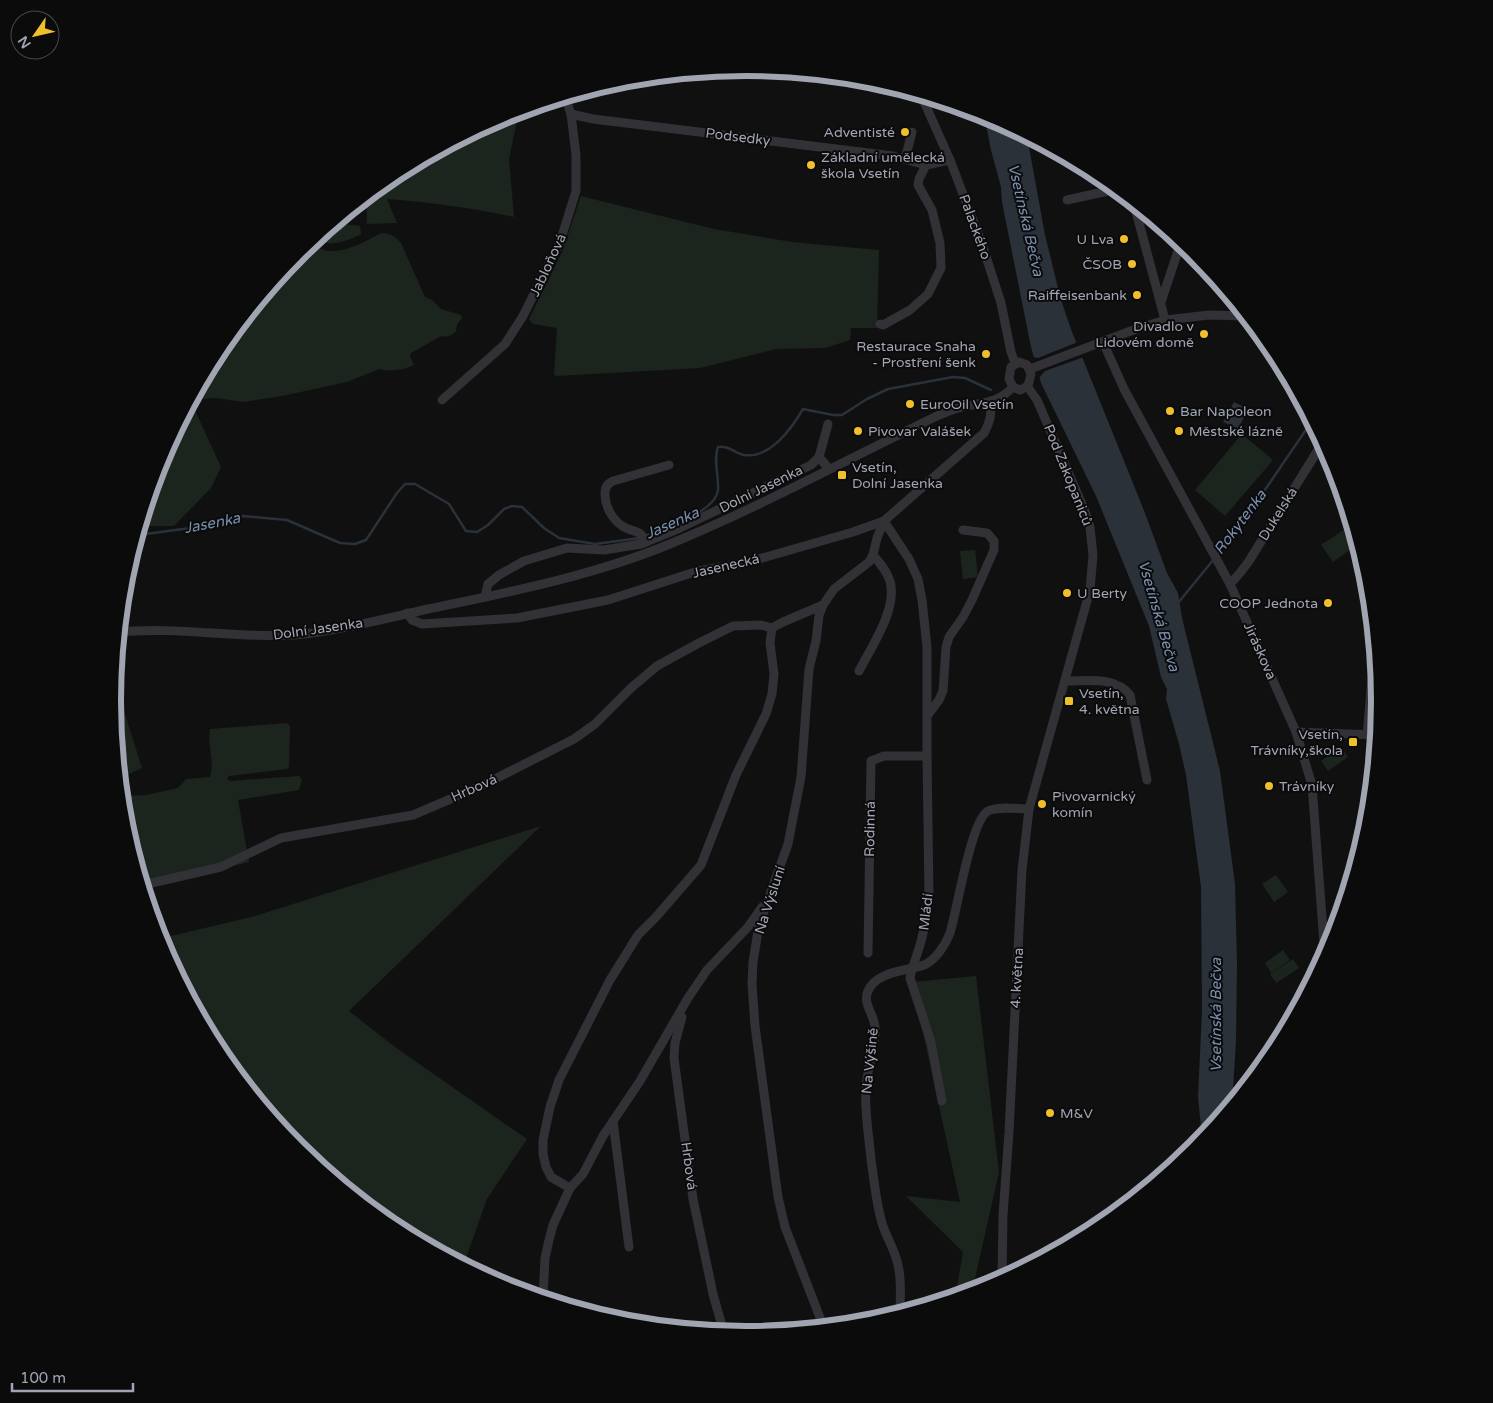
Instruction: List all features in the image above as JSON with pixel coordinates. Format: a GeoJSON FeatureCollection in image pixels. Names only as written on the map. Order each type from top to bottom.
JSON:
{"type":"FeatureCollection","features":[{"type":"Feature","properties":{"kind":"street","name":"Jabloňová"},"geometry":{"type":"LineString","coordinates":[[442,400],[505,344],[523,316],[560,242],[576,191],[576,155],[571,114],[567,103]]}},
{"type":"Feature","properties":{"kind":"street","name":"Palackého"},"geometry":{"type":"LineString","coordinates":[[924,103],[950,160],[975,224],[1004,316],[1011,352],[1016,364]]}},
{"type":"Feature","properties":{"kind":"street","name":"Podsedky"},"geometry":{"type":"LineString","coordinates":[[571,114],[593,119],[905,159],[926,165],[950,160]]}},
{"type":"Feature","properties":{"kind":"street"},"geometry":{"type":"LineString","coordinates":[[905,159],[912,132]]}},
{"type":"Feature","properties":{"kind":"street"},"geometry":{"type":"LineString","coordinates":[[880,324],[883,325],[894,320],[910,310],[928,294],[941,268],[940,243],[935,219],[930,205],[918,185],[926,165]]}},
{"type":"Feature","properties":{"kind":"street"},"geometry":{"type":"LineString","coordinates":[[1066,200],[1107,191]]}},
{"type":"Feature","properties":{"kind":"street"},"geometry":{"type":"LineString","coordinates":[[1136,213],[1165,320]]}},
{"type":"Feature","properties":{"kind":"street"},"geometry":{"type":"LineString","coordinates":[[1161,302],[1179,249]]}},
{"type":"Feature","properties":{"kind":"street"},"geometry":{"type":"LineString","coordinates":[[1032,368],[1165,320],[1209,315],[1239,316]]}},
{"type":"Feature","properties":{"kind":"street","name":"Jiráskova"},"geometry":{"type":"LineString","coordinates":[[1103,342],[1124,389],[1230,584],[1296,732],[1312,785],[1324,941]]}},
{"type":"Feature","properties":{"kind":"street"},"geometry":{"type":"LineString","coordinates":[[1023,362],[1032,368],[1031,379],[1027,386],[1020,390],[1013,387],[1009,375],[1011,367],[1023,362]]}},
{"type":"Feature","properties":{"kind":"street","name":"Pod Zakopaniců"},"geometry":{"type":"LineString","coordinates":[[1027,386],[1036,400],[1085,512],[1093,540],[1093,568]]}},
{"type":"Feature","properties":{"kind":"street","name":"Dolní Jasenka"},"geometry":{"type":"LineString","coordinates":[[126,632],[278,636],[321,631],[562,580],[646,553],[720,522],[953,410],[1000,398],[1013,387]]}},
{"type":"Feature","properties":{"kind":"street","name":"Jasenecká"},"geometry":{"type":"LineString","coordinates":[[408,613],[412,620],[422,624],[517,618],[608,600],[698,571],[745,563],[812,545],[884,521],[984,433],[990,423],[992,414],[990,402]]}},
{"type":"Feature","properties":{"kind":"street"},"geometry":{"type":"LineString","coordinates":[[828,424],[819,456],[830,469]]}},
{"type":"Feature","properties":{"kind":"street","name":"Dukelská"},"geometry":{"type":"LineString","coordinates":[[1230,584],[1249,561],[1318,450]]}},
{"type":"Feature","properties":{"kind":"street","name":"Dolní Jasenka"},"geometry":{"type":"LineString","coordinates":[[485,597],[486,586],[492,580],[511,568],[538,556],[567,548],[604,550],[627,547],[644,538],[680,528],[802,470],[813,464],[819,456]]}},
{"type":"Feature","properties":{"kind":"street"},"geometry":{"type":"LineString","coordinates":[[644,538],[623,526],[612,516],[606,502],[606,486],[613,481],[669,465]]}},
{"type":"Feature","properties":{"kind":"street","name":"Na Výsluní"},"geometry":{"type":"LineString","coordinates":[[822,1322],[785,1227],[773,1164],[755,1026],[752,984],[753,962],[759,925],[788,844],[801,777],[809,669],[816,641],[819,615],[823,605],[834,589],[862,568],[873,555],[884,521]]}},
{"type":"Feature","properties":{"kind":"street","name":"Mládí"},"geometry":{"type":"LineString","coordinates":[[884,521],[910,559],[918,579],[927,647],[926,756],[929,895],[923,935],[910,978],[931,1042],[942,1101]]}},
{"type":"Feature","properties":{"kind":"street"},"geometry":{"type":"LineString","coordinates":[[927,716],[943,691],[946,647],[949,637],[972,600],[994,550],[994,541],[987,534],[963,530]]}},
{"type":"Feature","properties":{"kind":"street"},"geometry":{"type":"LineString","coordinates":[[859,671],[876,642],[891,596],[890,582],[884,567],[873,555]]}},
{"type":"Feature","properties":{"kind":"street","name":"4. května"},"geometry":{"type":"LineString","coordinates":[[1002,1272],[1003,1215],[1022,870],[1029,809],[1066,681],[1090,590],[1093,568]]}},
{"type":"Feature","properties":{"kind":"street"},"geometry":{"type":"LineString","coordinates":[[570,1188],[551,1177],[542,1154],[550,1107],[559,1080],[610,980],[638,935],[656,917],[700,864],[736,775],[766,714],[772,694],[774,674],[770,644],[772,628],[823,605]]}},
{"type":"Feature","properties":{"kind":"street","name":"Hrbová"},"geometry":{"type":"LineString","coordinates":[[149,884],[221,867],[281,838],[413,815],[481,786],[574,739],[595,724],[631,688],[658,666],[697,644],[733,626],[761,625],[772,628]]}},
{"type":"Feature","properties":{"kind":"street"},"geometry":{"type":"LineString","coordinates":[[1066,681],[1103,681],[1117,685],[1130,695],[1146,780]]}},
{"type":"Feature","properties":{"kind":"street"},"geometry":{"type":"LineString","coordinates":[[1367,734],[1371,687]]}},
{"type":"Feature","properties":{"kind":"street"},"geometry":{"type":"LineString","coordinates":[[1296,732],[1370,735]]}},
{"type":"Feature","properties":{"kind":"street","name":"Rodinná"},"geometry":{"type":"LineString","coordinates":[[868,953],[871,762],[884,756],[926,756]]}},
{"type":"Feature","properties":{"kind":"street","name":"Na Výšině"},"geometry":{"type":"LineString","coordinates":[[900,1307],[899,1266],[882,1224],[871,1159],[866,1088],[876,1028],[867,1002],[867,992],[874,983],[885,976],[925,964],[933,959],[943,946],[949,934],[967,859],[980,819],[986,812],[993,809],[1029,809]]}},
{"type":"Feature","properties":{"kind":"street","name":"Hrbová"},"geometry":{"type":"LineString","coordinates":[[543,1293],[545,1258],[549,1240],[553,1226],[570,1188],[583,1174],[613,1121],[640,1081],[688,998],[707,970],[748,927],[766,903]]}},
{"type":"Feature","properties":{"kind":"street","name":"Hrbová"},"geometry":{"type":"LineString","coordinates":[[688,998],[678,1027],[674,1058],[693,1199],[713,1294],[722,1326]]}},
{"type":"Feature","properties":{"kind":"street"},"geometry":{"type":"LineString","coordinates":[[613,1121],[629,1247]]}},
{"type":"Feature","properties":{"kind":"shaded area"},"geometry":{"type":"Polygon","coordinates":[[[517,120],[509,159],[514,217],[451,206],[387,199],[397,223],[367,224],[366,205],[399,182],[434,160],[470,141],[517,120]]]}},
{"type":"Feature","properties":{"kind":"shaded area"},"geometry":{"type":"Polygon","coordinates":[[[581,196],[714,229],[792,242],[879,250],[877,328],[851,328],[850,340],[825,348],[776,349],[700,368],[556,376],[554,374],[557,328],[533,324],[529,319],[562,252],[581,196]]]}},
{"type":"Feature","properties":{"kind":"shaded area"},"geometry":{"type":"Polygon","coordinates":[[[343,224],[360,226],[361,234],[345,241],[322,242],[343,224]]]}},
{"type":"Feature","properties":{"kind":"shaded area"},"geometry":{"type":"Polygon","coordinates":[[[381,233],[397,238],[425,297],[432,300],[441,309],[461,315],[462,318],[457,325],[456,331],[449,336],[441,336],[411,353],[410,356],[414,365],[406,368],[379,369],[347,382],[282,396],[243,402],[216,398],[201,399],[199,401],[227,354],[250,321],[304,259],[317,247],[322,250],[334,251],[358,245],[381,233]]]}},
{"type":"Feature","properties":{"kind":"shaded area"},"geometry":{"type":"Polygon","coordinates":[[[194,409],[221,467],[211,488],[174,526],[147,526],[169,462],[194,409]]]}},
{"type":"Feature","properties":{"kind":"shaded area"},"geometry":{"type":"Polygon","coordinates":[[[1242,434],[1273,460],[1225,516],[1195,490],[1242,434]]]}},
{"type":"Feature","properties":{"kind":"shaded area"},"geometry":{"type":"Polygon","coordinates":[[[1347,528],[1352,548],[1333,562],[1321,545],[1347,528]]]}},
{"type":"Feature","properties":{"kind":"shaded area"},"geometry":{"type":"Polygon","coordinates":[[[975,550],[978,577],[963,579],[960,551],[975,550]]]}},
{"type":"Feature","properties":{"kind":"shaded area"},"geometry":{"type":"Polygon","coordinates":[[[121,707],[125,714],[142,768],[126,775],[121,707]]]}},
{"type":"Feature","properties":{"kind":"shaded area"},"geometry":{"type":"Polygon","coordinates":[[[287,723],[290,726],[289,767],[286,769],[229,776],[227,779],[230,781],[299,776],[302,780],[299,790],[238,800],[249,862],[150,887],[133,823],[129,796],[146,795],[178,788],[186,779],[210,777],[212,765],[209,741],[210,729],[287,723]]]}},
{"type":"Feature","properties":{"kind":"shaded area"},"geometry":{"type":"Polygon","coordinates":[[[1341,747],[1348,757],[1328,771],[1321,761],[1341,747]]]}},
{"type":"Feature","properties":{"kind":"shaded area"},"geometry":{"type":"Polygon","coordinates":[[[541,826],[349,1011],[395,1047],[527,1139],[487,1199],[467,1255],[468,1261],[434,1243],[366,1198],[304,1144],[250,1082],[205,1014],[167,937],[255,916],[541,826]]]}},
{"type":"Feature","properties":{"kind":"shaded area"},"geometry":{"type":"Polygon","coordinates":[[[1276,875],[1288,892],[1274,902],[1262,884],[1276,875]]]}},
{"type":"Feature","properties":{"kind":"shaded area"},"geometry":{"type":"Polygon","coordinates":[[[1283,950],[1290,960],[1271,973],[1265,963],[1283,950]]]}},
{"type":"Feature","properties":{"kind":"shaded area"},"geometry":{"type":"Polygon","coordinates":[[[1293,959],[1299,968],[1276,983],[1270,974],[1293,959]]]}},
{"type":"Feature","properties":{"kind":"shaded area"},"geometry":{"type":"Polygon","coordinates":[[[976,976],[999,1172],[974,1284],[956,1290],[963,1252],[906,1196],[960,1202],[912,982],[976,976]]]}},
{"type":"Feature","properties":{"kind":"water","name":"Vsetínská Bečva"},"geometry":{"type":"Polygon","coordinates":[[[986,124],[1028,144],[1045,235],[1061,300],[1167,573],[1178,593],[1182,618],[1220,771],[1235,884],[1236,1041],[1233,1095],[1200,1132],[1198,1097],[1202,1011],[1201,887],[1186,775],[1166,699],[1167,689],[1161,677],[1149,626],[1096,496],[1041,383],[1031,347],[1002,202],[1001,187],[986,124]]]}},
{"type":"Feature","properties":{"kind":"water"},"geometry":{"type":"Polygon","coordinates":[[[1234,402],[1248,409],[1238,429],[1223,422],[1234,402]]]}},
{"type":"Feature","properties":{"kind":"pier"},"geometry":{"type":"Polygon","coordinates":[[[1078,342],[1084,357],[1045,371],[1038,379],[1031,357],[1038,358],[1078,342]]]}},
{"type":"Feature","properties":{"kind":"waterway","name":"Jasenka"},"geometry":{"type":"LineString","coordinates":[[645,536],[688,519],[715,498],[718,490],[716,457],[718,447],[725,447],[744,455],[754,455],[763,452],[779,441],[793,425],[803,409],[842,415],[867,399],[888,389],[953,377],[965,378],[991,390]]}},
{"type":"Feature","properties":{"kind":"waterway","name":"Rokytenka"},"geometry":{"type":"LineString","coordinates":[[1218,554],[1256,503],[1308,427]]}},
{"type":"Feature","properties":{"kind":"waterway","name":"Jasenka"},"geometry":{"type":"LineString","coordinates":[[145,534],[198,527],[243,516],[287,520],[340,543],[355,544],[366,540],[405,484],[415,484],[449,504],[466,531],[477,532],[488,525],[504,509],[512,506],[522,507],[544,528],[559,538],[595,544],[640,538]]}},
{"type":"Feature","properties":{"kind":"waterway","name":"Rokytenka"},"geometry":{"type":"LineString","coordinates":[[1178,603],[1214,559]]}},
{"type":"Feature","properties":{"kind":"place","name":"Adventisté"},"geometry":{"type":"Point","coordinates":[905,132]}},
{"type":"Feature","properties":{"kind":"place","name":"Základní umělecká škola Vsetín"},"geometry":{"type":"Point","coordinates":[811,165]}},
{"type":"Feature","properties":{"kind":"place","name":"U Lva"},"geometry":{"type":"Point","coordinates":[1124,239]}},
{"type":"Feature","properties":{"kind":"place","name":"ČSOB"},"geometry":{"type":"Point","coordinates":[1132,264]}},
{"type":"Feature","properties":{"kind":"place","name":"Raiffeisenbank"},"geometry":{"type":"Point","coordinates":[1137,295]}},
{"type":"Feature","properties":{"kind":"place","name":"Divadlo v Lidovém domě"},"geometry":{"type":"Point","coordinates":[1204,334]}},
{"type":"Feature","properties":{"kind":"place","name":"Restaurace Snaha - Prostření šenk"},"geometry":{"type":"Point","coordinates":[986,354]}},
{"type":"Feature","properties":{"kind":"place","name":"EuroOil Vsetín"},"geometry":{"type":"Point","coordinates":[910,404]}},
{"type":"Feature","properties":{"kind":"place","name":"Bar Napoleon"},"geometry":{"type":"Point","coordinates":[1170,411]}},
{"type":"Feature","properties":{"kind":"place","name":"Pivovar Valášek"},"geometry":{"type":"Point","coordinates":[858,431]}},
{"type":"Feature","properties":{"kind":"place","name":"Městské lázně"},"geometry":{"type":"Point","coordinates":[1179,431]}},
{"type":"Feature","properties":{"kind":"place","name":"Vsetín, Dolní Jasenka"},"geometry":{"type":"Point","coordinates":[842,475]}},
{"type":"Feature","properties":{"kind":"place","name":"U Berty"},"geometry":{"type":"Point","coordinates":[1067,593]}},
{"type":"Feature","properties":{"kind":"place","name":"COOP Jednota"},"geometry":{"type":"Point","coordinates":[1328,603]}},
{"type":"Feature","properties":{"kind":"place","name":"Vsetín, 4. května"},"geometry":{"type":"Point","coordinates":[1069,701]}},
{"type":"Feature","properties":{"kind":"place","name":"Vsetín, Trávníky,škola"},"geometry":{"type":"Point","coordinates":[1353,742]}},
{"type":"Feature","properties":{"kind":"place","name":"Trávníky"},"geometry":{"type":"Point","coordinates":[1269,786]}},
{"type":"Feature","properties":{"kind":"place","name":"Pivovarnický komín"},"geometry":{"type":"Point","coordinates":[1042,804]}},
{"type":"Feature","properties":{"kind":"place","name":"M&V"},"geometry":{"type":"Point","coordinates":[1050,1113]}}]}
